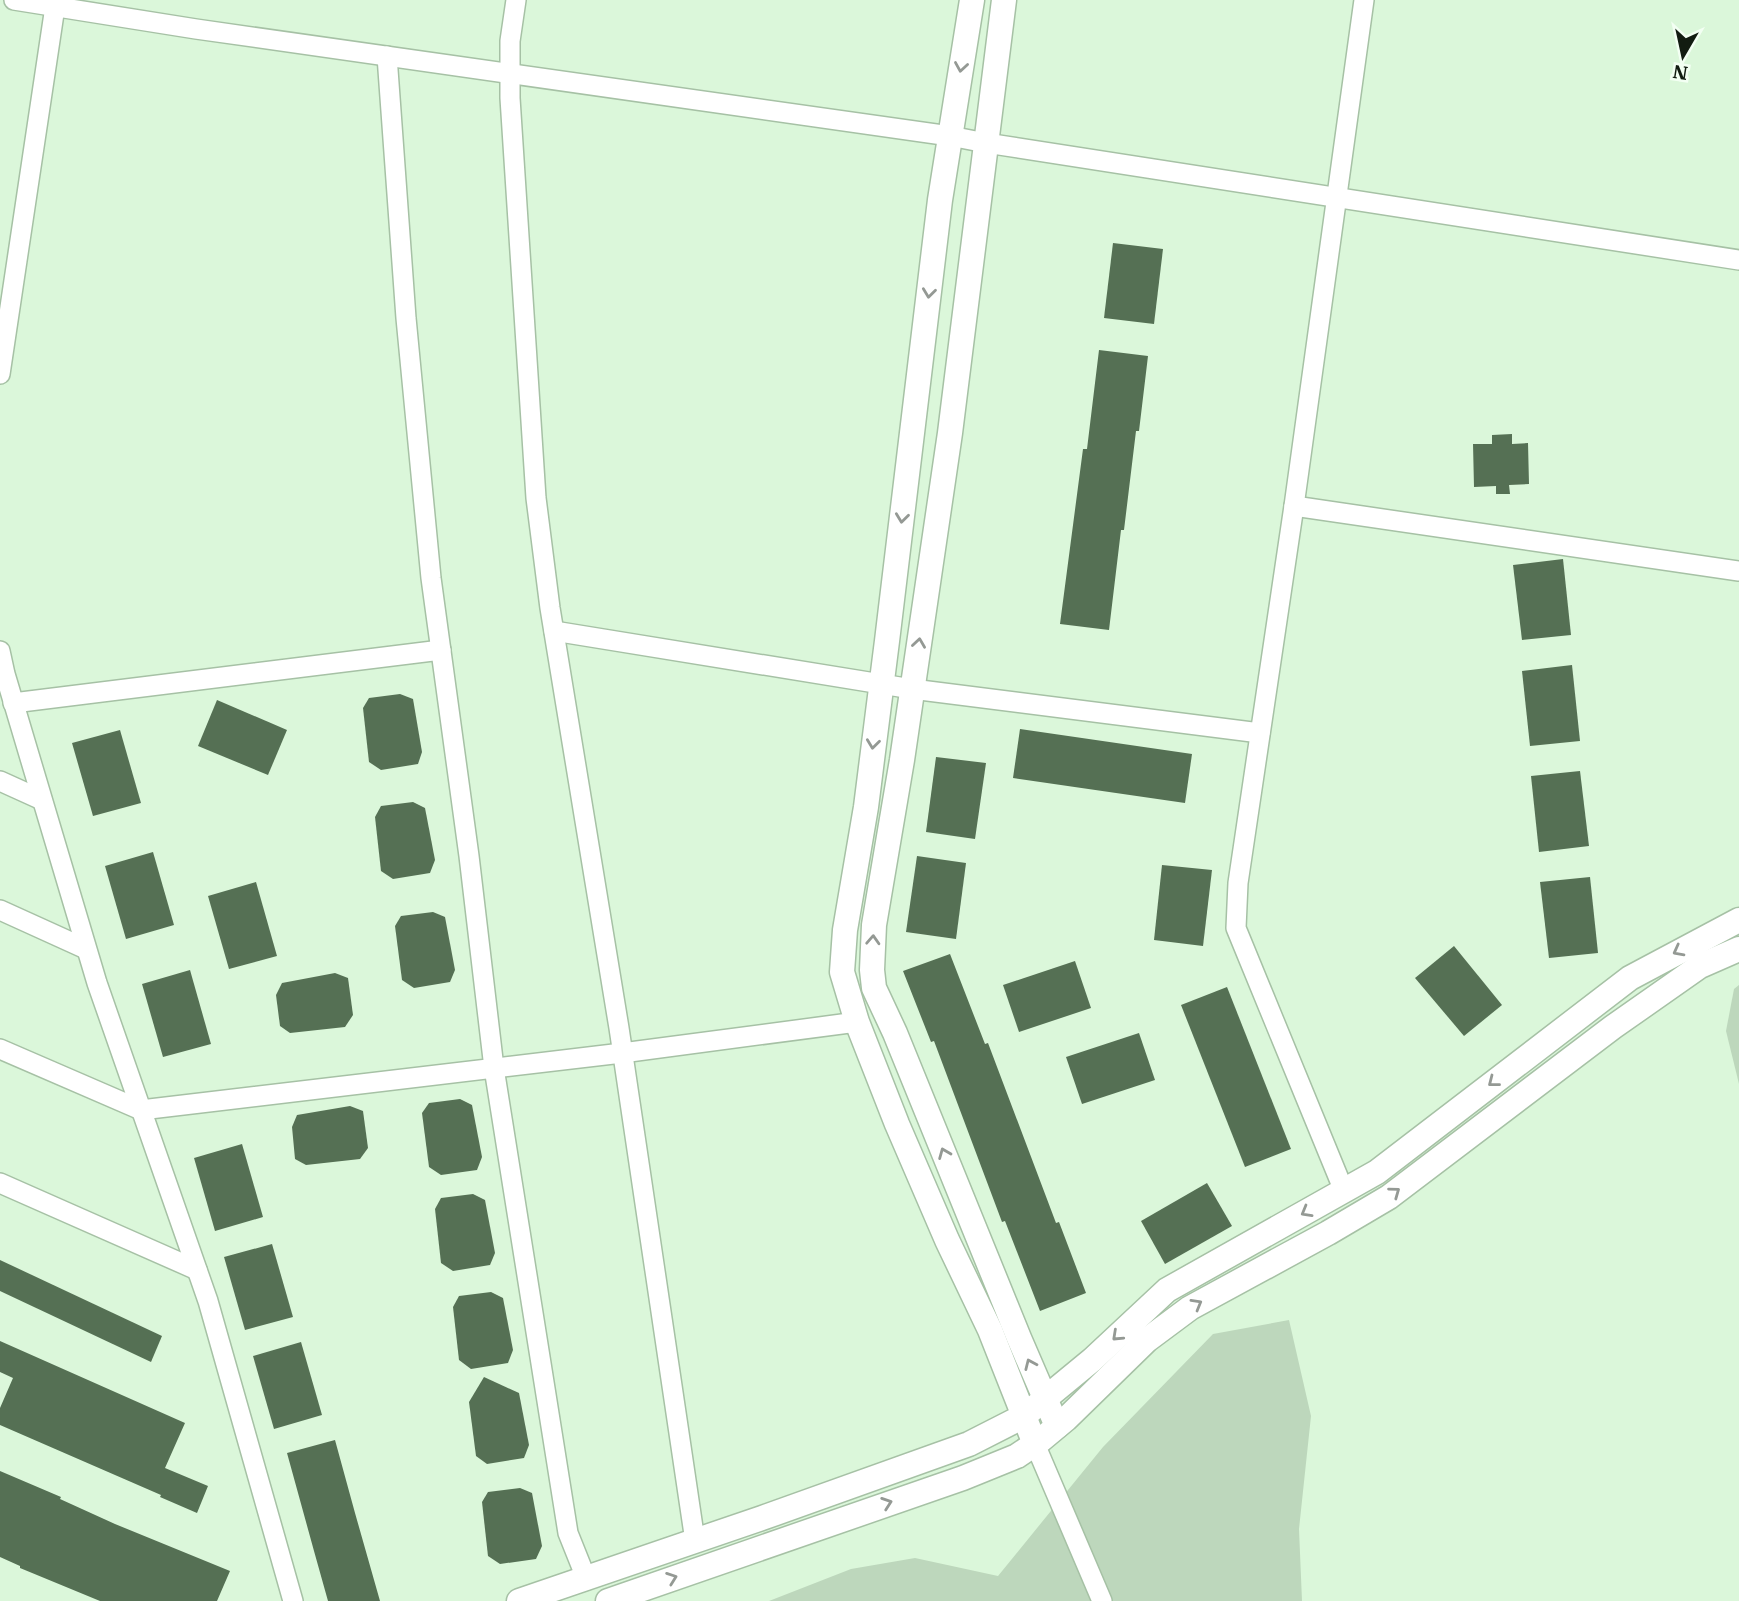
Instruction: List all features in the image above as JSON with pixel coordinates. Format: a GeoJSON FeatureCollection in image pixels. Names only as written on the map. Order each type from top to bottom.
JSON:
{"type":"FeatureCollection","features":[{"type":"Feature","properties":{"kind":"street"},"geometry":{"type":"LineString","coordinates":[[15,0],[56,3],[387,56],[950,136],[986,144],[1739,260]]}},
{"type":"Feature","properties":{"kind":"street"},"geometry":{"type":"LineString","coordinates":[[516,0],[510,41],[510,73],[536,498],[554,631],[622,1053],[695,1541]]}},
{"type":"Feature","properties":{"kind":"street"},"geometry":{"type":"LineString","coordinates":[[972,0],[940,200],[866,807],[845,930],[842,972],[857,1022],[912,1159],[990,1330],[1102,1601]]}},
{"type":"Feature","properties":{"kind":"street"},"geometry":{"type":"LineString","coordinates":[[1004,0],[950,433],[874,925],[872,971],[874,988],[1057,1426]]}},
{"type":"Feature","properties":{"kind":"street"},"geometry":{"type":"LineString","coordinates":[[1344,1191],[1236,929],[1238,883],[1294,506],[1364,0]]}},
{"type":"Feature","properties":{"kind":"street"},"geometry":{"type":"LineString","coordinates":[[0,374],[56,3]]}},
{"type":"Feature","properties":{"kind":"street"},"geometry":{"type":"LineString","coordinates":[[387,56],[407,332],[431,578],[469,856],[494,1068],[568,1533],[586,1578]]}},
{"type":"Feature","properties":{"kind":"street"},"geometry":{"type":"LineString","coordinates":[[0,247],[18,256]]}},
{"type":"Feature","properties":{"kind":"street"},"geometry":{"type":"LineString","coordinates":[[1294,506],[1739,571]]}},
{"type":"Feature","properties":{"kind":"street"},"geometry":{"type":"LineString","coordinates":[[554,631],[912,689],[1260,733]]}},
{"type":"Feature","properties":{"kind":"street"},"geometry":{"type":"LineString","coordinates":[[13,703],[441,650]]}},
{"type":"Feature","properties":{"kind":"street"},"geometry":{"type":"LineString","coordinates":[[0,651],[86,949],[212,1314],[293,1601]]}},
{"type":"Feature","properties":{"kind":"street"},"geometry":{"type":"LineString","coordinates":[[0,781],[42,800]]}},
{"type":"Feature","properties":{"kind":"street"},"geometry":{"type":"LineString","coordinates":[[0,910],[86,949]]}},
{"type":"Feature","properties":{"kind":"street"},"geometry":{"type":"LineString","coordinates":[[519,1601],[970,1444],[1024,1416],[1092,1360],[1167,1290],[1377,1171],[1630,978],[1739,920]]}},
{"type":"Feature","properties":{"kind":"street"},"geometry":{"type":"LineString","coordinates":[[608,1601],[963,1478],[1017,1456],[1057,1426],[1147,1340],[1190,1308],[1328,1233],[1389,1196],[1613,1027],[1700,966],[1739,949]]}},
{"type":"Feature","properties":{"kind":"street"},"geometry":{"type":"LineString","coordinates":[[0,1049],[141,1110],[622,1053],[857,1022]]}},
{"type":"Feature","properties":{"kind":"street"},"geometry":{"type":"LineString","coordinates":[[0,1182],[197,1270]]}},
{"type":"Feature","properties":{"kind":"green space"},"geometry":{"type":"Polygon","coordinates":[[[1739,985],[1739,1084],[1726,1031],[1734,989],[1739,985]]]}},
{"type":"Feature","properties":{"kind":"green space"},"geometry":{"type":"Polygon","coordinates":[[[1289,1320],[1311,1416],[1299,1529],[1302,1601],[769,1601],[851,1569],[915,1558],[998,1576],[1103,1447],[1213,1334],[1289,1320]]]}},
{"type":"Feature","properties":{"kind":"building"},"geometry":{"type":"Polygon","coordinates":[[[1113,243],[1163,249],[1154,324],[1104,318],[1113,243]]]}},
{"type":"Feature","properties":{"kind":"building"},"geometry":{"type":"Polygon","coordinates":[[[1099,350],[1148,356],[1124,530],[1121,530],[1109,630],[1060,624],[1099,350]]]}},
{"type":"Feature","properties":{"kind":"building"},"geometry":{"type":"Polygon","coordinates":[[[1512,434],[1512,444],[1528,443],[1529,484],[1509,485],[1510,494],[1496,494],[1496,486],[1474,487],[1473,444],[1492,444],[1492,435],[1512,434]]]}},
{"type":"Feature","properties":{"kind":"building"},"geometry":{"type":"Polygon","coordinates":[[[1563,559],[1571,635],[1522,640],[1513,565],[1563,559]]]}},
{"type":"Feature","properties":{"kind":"building"},"geometry":{"type":"Polygon","coordinates":[[[1572,665],[1580,741],[1530,746],[1522,671],[1572,665]]]}},
{"type":"Feature","properties":{"kind":"building"},"geometry":{"type":"Polygon","coordinates":[[[400,694],[413,699],[422,752],[418,764],[381,770],[369,762],[363,708],[369,698],[400,694]]]}},
{"type":"Feature","properties":{"kind":"building"},"geometry":{"type":"Polygon","coordinates":[[[217,700],[287,730],[268,775],[198,746],[217,700]]]}},
{"type":"Feature","properties":{"kind":"building"},"geometry":{"type":"Polygon","coordinates":[[[1020,729],[1192,754],[1185,803],[1013,778],[1020,729]]]}},
{"type":"Feature","properties":{"kind":"building"},"geometry":{"type":"Polygon","coordinates":[[[120,730],[141,803],[93,816],[72,743],[120,730]]]}},
{"type":"Feature","properties":{"kind":"building"},"geometry":{"type":"Polygon","coordinates":[[[936,757],[986,763],[975,839],[926,832],[936,757]]]}},
{"type":"Feature","properties":{"kind":"building"},"geometry":{"type":"Polygon","coordinates":[[[1580,771],[1589,846],[1539,852],[1531,776],[1580,771]]]}},
{"type":"Feature","properties":{"kind":"building"},"geometry":{"type":"Polygon","coordinates":[[[413,802],[425,808],[435,860],[430,873],[393,879],[381,871],[375,817],[381,806],[413,802]]]}},
{"type":"Feature","properties":{"kind":"building"},"geometry":{"type":"Polygon","coordinates":[[[153,852],[174,925],[126,939],[105,866],[153,852]]]}},
{"type":"Feature","properties":{"kind":"building"},"geometry":{"type":"Polygon","coordinates":[[[917,856],[966,863],[956,939],[906,932],[917,856]]]}},
{"type":"Feature","properties":{"kind":"building"},"geometry":{"type":"Polygon","coordinates":[[[1162,865],[1212,870],[1203,946],[1154,940],[1162,865]]]}},
{"type":"Feature","properties":{"kind":"building"},"geometry":{"type":"Polygon","coordinates":[[[1590,877],[1598,953],[1549,958],[1540,882],[1590,877]]]}},
{"type":"Feature","properties":{"kind":"building"},"geometry":{"type":"Polygon","coordinates":[[[256,882],[277,956],[229,969],[208,896],[256,882]]]}},
{"type":"Feature","properties":{"kind":"building"},"geometry":{"type":"Polygon","coordinates":[[[433,912],[445,917],[455,970],[450,982],[414,988],[402,980],[395,926],[401,916],[433,912]]]}},
{"type":"Feature","properties":{"kind":"building"},"geometry":{"type":"Polygon","coordinates":[[[1454,946],[1502,1005],[1464,1036],[1415,978],[1454,946]]]}},
{"type":"Feature","properties":{"kind":"building"},"geometry":{"type":"Polygon","coordinates":[[[950,954],[985,1044],[988,1043],[1056,1223],[1059,1222],[1086,1293],[1040,1311],[1005,1221],[1002,1222],[934,1041],[931,1042],[903,971],[950,954]]]}},
{"type":"Feature","properties":{"kind":"building"},"geometry":{"type":"Polygon","coordinates":[[[1075,961],[1091,1008],[1019,1032],[1003,985],[1075,961]]]}},
{"type":"Feature","properties":{"kind":"building"},"geometry":{"type":"Polygon","coordinates":[[[190,970],[211,1044],[163,1057],[142,984],[190,970]]]}},
{"type":"Feature","properties":{"kind":"building"},"geometry":{"type":"Polygon","coordinates":[[[335,973],[348,978],[353,1015],[345,1027],[290,1033],[280,1026],[276,995],[282,983],[335,973]]]}},
{"type":"Feature","properties":{"kind":"building"},"geometry":{"type":"Polygon","coordinates":[[[1227,987],[1291,1149],[1245,1167],[1181,1005],[1227,987]]]}},
{"type":"Feature","properties":{"kind":"building"},"geometry":{"type":"Polygon","coordinates":[[[1139,1033],[1155,1080],[1082,1104],[1066,1057],[1139,1033]]]}},
{"type":"Feature","properties":{"kind":"building"},"geometry":{"type":"Polygon","coordinates":[[[460,1099],[472,1105],[482,1157],[477,1170],[441,1175],[429,1167],[422,1113],[429,1103],[460,1099]]]}},
{"type":"Feature","properties":{"kind":"building"},"geometry":{"type":"Polygon","coordinates":[[[350,1106],[363,1111],[368,1148],[360,1159],[306,1165],[295,1159],[292,1127],[297,1115],[350,1106]]]}},
{"type":"Feature","properties":{"kind":"building"},"geometry":{"type":"Polygon","coordinates":[[[242,1144],[263,1217],[215,1231],[194,1158],[242,1144]]]}},
{"type":"Feature","properties":{"kind":"building"},"geometry":{"type":"Polygon","coordinates":[[[1207,1183],[1232,1226],[1165,1264],[1141,1221],[1207,1183]]]}},
{"type":"Feature","properties":{"kind":"building"},"geometry":{"type":"Polygon","coordinates":[[[473,1194],[485,1200],[495,1253],[490,1265],[453,1271],[441,1263],[435,1209],[441,1198],[473,1194]]]}},
{"type":"Feature","properties":{"kind":"building"},"geometry":{"type":"Polygon","coordinates":[[[272,1244],[293,1317],[245,1330],[224,1257],[272,1244]]]}},
{"type":"Feature","properties":{"kind":"building"},"geometry":{"type":"Polygon","coordinates":[[[0,1260],[162,1336],[151,1362],[0,1291],[0,1260]]]}},
{"type":"Feature","properties":{"kind":"building"},"geometry":{"type":"Polygon","coordinates":[[[491,1292],[503,1298],[513,1350],[508,1363],[471,1369],[459,1360],[453,1307],[459,1296],[491,1292]]]}},
{"type":"Feature","properties":{"kind":"building"},"geometry":{"type":"Polygon","coordinates":[[[0,1341],[185,1423],[165,1468],[208,1486],[197,1513],[0,1425],[0,1408],[13,1378],[0,1372],[0,1341]]]}},
{"type":"Feature","properties":{"kind":"building"},"geometry":{"type":"Polygon","coordinates":[[[301,1342],[322,1415],[274,1429],[253,1356],[301,1342]]]}},
{"type":"Feature","properties":{"kind":"building"},"geometry":{"type":"Polygon","coordinates":[[[484,1377],[519,1393],[529,1445],[524,1458],[487,1464],[476,1456],[469,1402],[484,1377]]]}},
{"type":"Feature","properties":{"kind":"building"},"geometry":{"type":"Polygon","coordinates":[[[335,1440],[380,1601],[328,1601],[314,1551],[287,1453],[335,1440]]]}},
{"type":"Feature","properties":{"kind":"building"},"geometry":{"type":"Polygon","coordinates":[[[0,1471],[115,1524],[230,1571],[217,1601],[100,1601],[0,1557],[0,1471]]]}},
{"type":"Feature","properties":{"kind":"building"},"geometry":{"type":"Polygon","coordinates":[[[520,1488],[532,1493],[542,1546],[536,1559],[500,1564],[488,1556],[482,1502],[488,1492],[520,1488]]]}}]}
